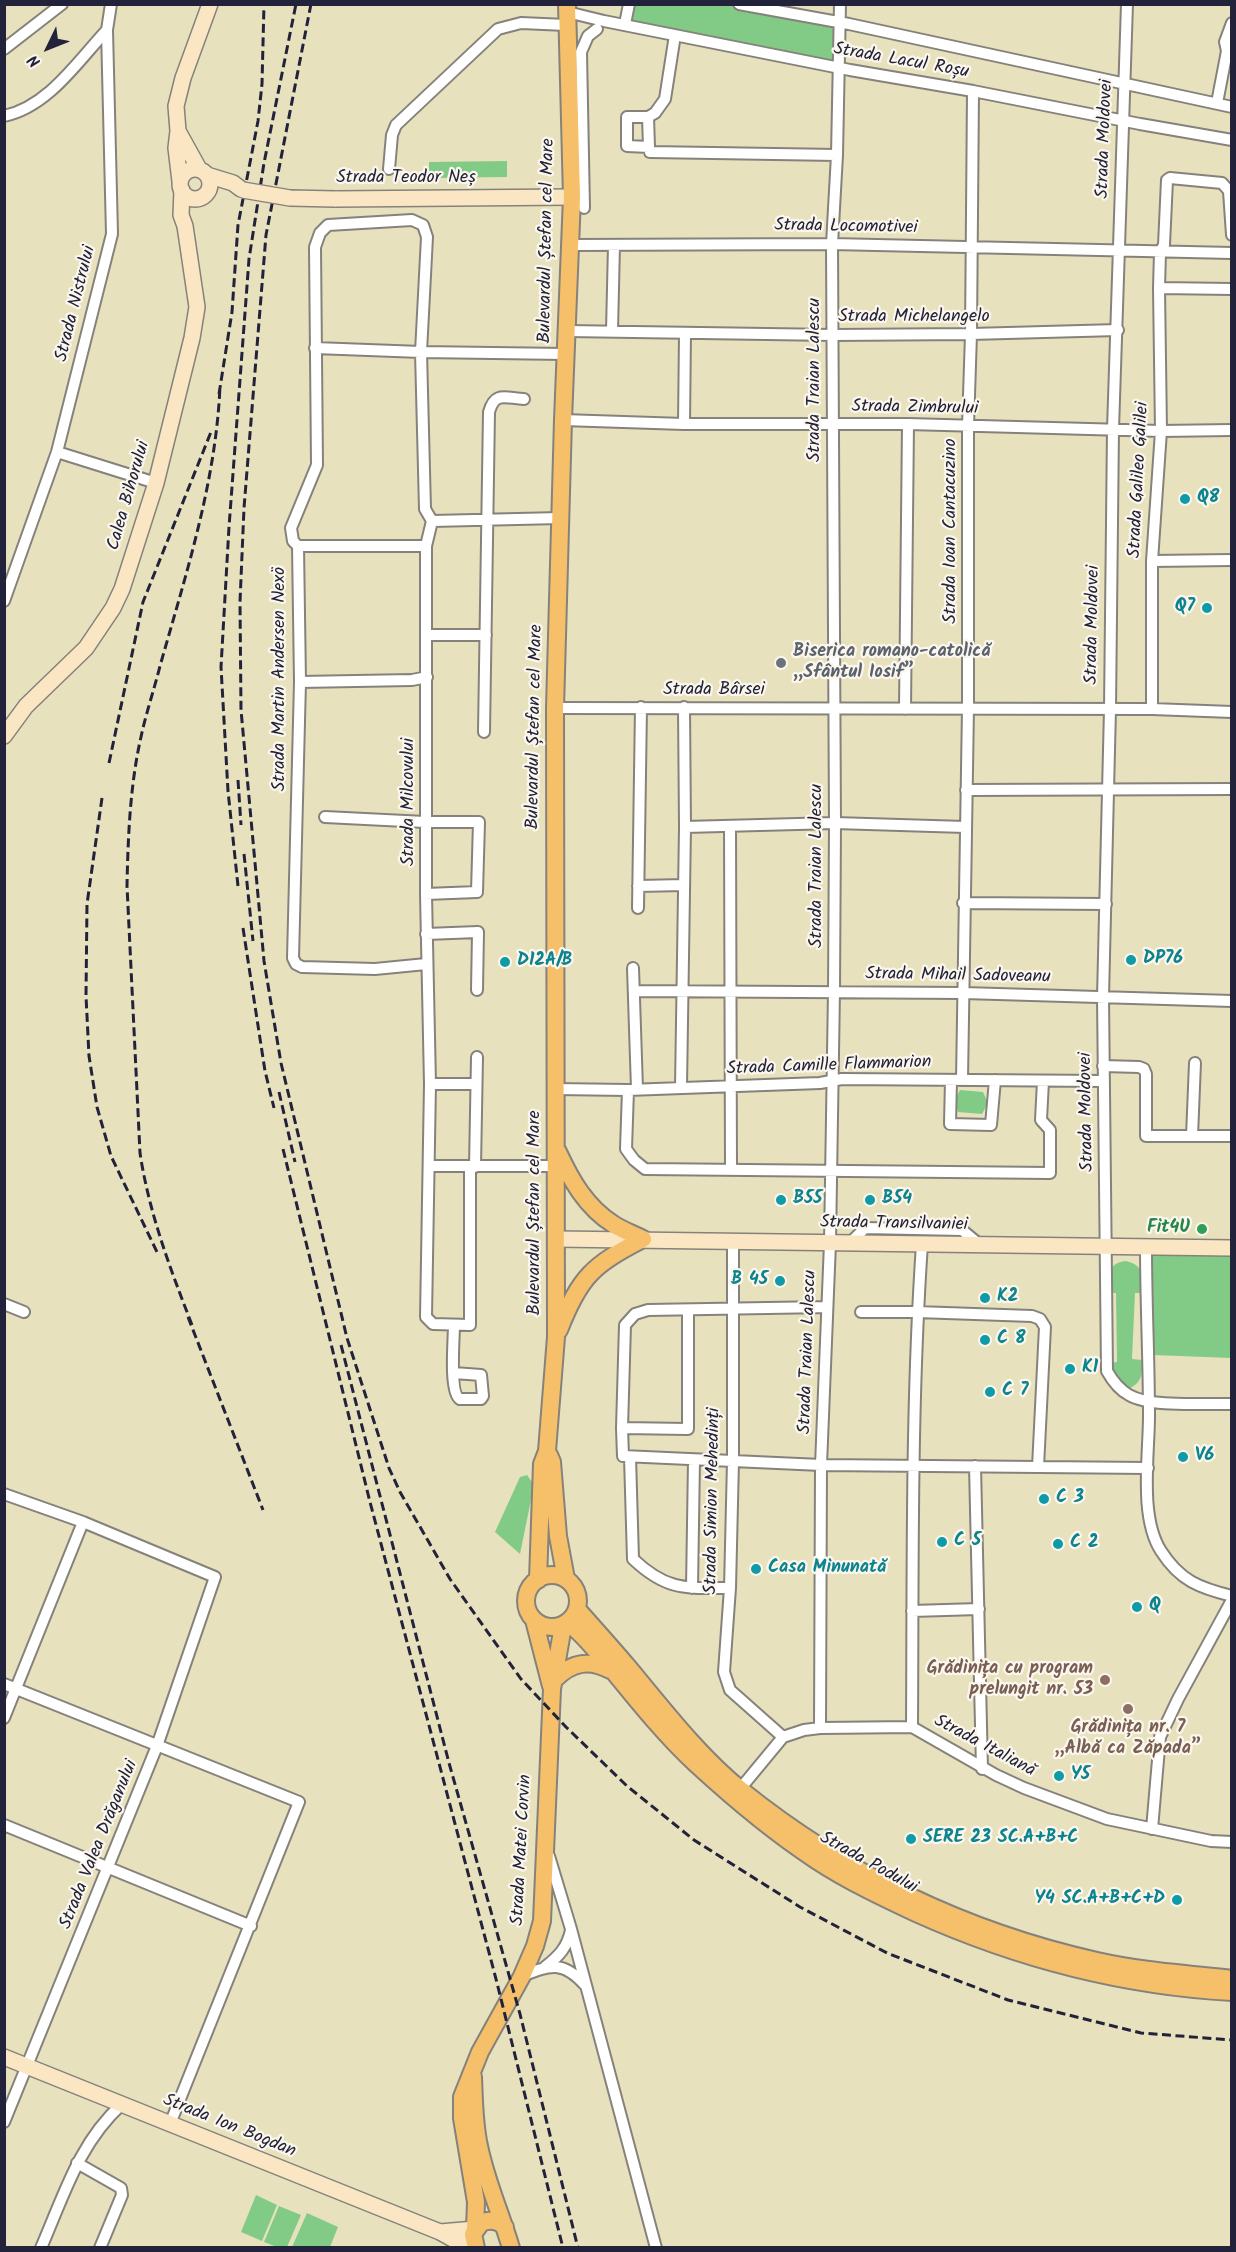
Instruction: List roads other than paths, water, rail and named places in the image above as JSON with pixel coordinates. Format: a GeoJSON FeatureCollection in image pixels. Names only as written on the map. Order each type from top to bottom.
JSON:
{"type":"FeatureCollection","features":[{"type":"Feature","properties":{"kind":"main road","name":"Calea Bihorului"},"geometry":{"type":"LineString","coordinates":[[4,736],[9,719],[26,706],[86,648],[113,608],[130,566],[156,483],[192,338],[197,307],[185,226],[181,215],[181,186],[176,147],[178,130],[176,105],[180,87],[210,4]]}},
{"type":"Feature","properties":{"kind":"main road","name":"Bulevardul Ștefan cel Mare"},"geometry":{"type":"LineString","coordinates":[[538,1580],[542,1464],[547,1450],[556,1337],[555,708],[565,354],[571,245],[578,203],[566,14]]}},
{"type":"Feature","properties":{"kind":"main road"},"geometry":{"type":"LineString","coordinates":[[178,130],[210,184],[185,226]]}},
{"type":"Feature","properties":{"kind":"main road"},"geometry":{"type":"LineString","coordinates":[[203,172],[189,170],[181,186],[184,194],[193,199],[204,195]]}},
{"type":"Feature","properties":{"kind":"main road","name":"Strada Teodor Neș"},"geometry":{"type":"LineString","coordinates":[[203,172],[233,183],[242,189]]}},
{"type":"Feature","properties":{"kind":"main road","name":"Strada Teodor Neș"},"geometry":{"type":"LineString","coordinates":[[204,195],[242,189],[290,198],[578,203]]}},
{"type":"Feature","properties":{"kind":"main road"},"geometry":{"type":"LineString","coordinates":[[556,1147],[568,1173],[591,1206],[613,1224],[643,1239]]}},
{"type":"Feature","properties":{"kind":"main road","name":"Strada Transilvaniei"},"geometry":{"type":"LineString","coordinates":[[556,1239],[1232,1248]]}},
{"type":"Feature","properties":{"kind":"main road"},"geometry":{"type":"LineString","coordinates":[[556,1337],[574,1296],[592,1271],[608,1258],[643,1239]]}},
{"type":"Feature","properties":{"kind":"main road","name":"Bulevardul Ștefan cel Mare"},"geometry":{"type":"LineString","coordinates":[[547,1450],[552,1462],[558,1536],[566,1579]]}},
{"type":"Feature","properties":{"kind":"main road"},"geometry":{"type":"LineString","coordinates":[[550,1575],[566,1579],[577,1592],[553,1684],[534,1620],[526,1605],[526,1596],[530,1588],[538,1580],[550,1575]]}},
{"type":"Feature","properties":{"kind":"main road"},"geometry":{"type":"LineString","coordinates":[[534,1620],[544,1626],[569,1619]]}},
{"type":"Feature","properties":{"kind":"main road","name":"Strada Podului"},"geometry":{"type":"LineString","coordinates":[[569,1619],[668,1736],[735,1799],[816,1860],[881,1897],[966,1935],[1016,1953],[1064,1966],[1107,1976],[1232,1992]]}},
{"type":"Feature","properties":{"kind":"main road","name":"Strada Podului"},"geometry":{"type":"LineString","coordinates":[[569,1619],[654,1699],[713,1764],[740,1789],[843,1862],[908,1896],[972,1924],[1019,1941],[1099,1962],[1232,1979]]}},
{"type":"Feature","properties":{"kind":"main road"},"geometry":{"type":"LineString","coordinates":[[553,1684],[567,1669],[580,1663],[594,1663],[613,1671]]}},
{"type":"Feature","properties":{"kind":"main road","name":"Strada Matei Corvin"},"geometry":{"type":"LineString","coordinates":[[476,2247],[473,2240],[476,2202],[462,2106],[465,2087],[480,2052],[522,1976],[536,1946],[542,1921],[553,1684]]}},
{"type":"Feature","properties":{"kind":"main road","name":"Strada Ion Bogdan"},"geometry":{"type":"LineString","coordinates":[[4,2057],[440,2232],[469,2247]]}},
{"type":"Feature","properties":{"kind":"main road","name":"Strada Matei Corvin"},"geometry":{"type":"LineString","coordinates":[[473,2071],[479,2145],[508,2240]]}},
{"type":"Feature","properties":{"kind":"main road"},"geometry":{"type":"LineString","coordinates":[[475,2228],[491,2220],[501,2223],[508,2240]]}},
{"type":"Feature","properties":{"kind":"main road","name":"Strada Ion Bogdan"},"geometry":{"type":"LineString","coordinates":[[440,2232],[475,2228]]}},
{"type":"Feature","properties":{"kind":"street"},"geometry":{"type":"LineString","coordinates":[[4,49],[62,4]]}},
{"type":"Feature","properties":{"kind":"street","name":"Strada Nistrului"},"geometry":{"type":"LineString","coordinates":[[4,601],[57,452],[112,234],[107,30],[111,4]]}},
{"type":"Feature","properties":{"kind":"street"},"geometry":{"type":"LineString","coordinates":[[625,24],[629,4]]}},
{"type":"Feature","properties":{"kind":"street","name":"Strada Lacul Roșu"},"geometry":{"type":"LineString","coordinates":[[739,4],[840,23],[1232,107]]}},
{"type":"Feature","properties":{"kind":"street","name":"Strada Traian Lalescu"},"geometry":{"type":"LineString","coordinates":[[820,1728],[821,1465],[830,1243],[834,991],[832,244],[837,155],[840,4]]}},
{"type":"Feature","properties":{"kind":"street","name":"Strada Moldovei"},"geometry":{"type":"LineString","coordinates":[[1127,4],[1113,429],[1110,709],[1103,997],[1105,1247],[1107,1371],[1128,1395],[1148,1402]]}},
{"type":"Feature","properties":{"kind":"street","name":"Strada Lacul Roșu"},"geometry":{"type":"LineString","coordinates":[[389,169],[392,135],[396,125],[498,29],[566,14],[601,25],[625,24],[839,68],[1232,140]]}},
{"type":"Feature","properties":{"kind":"street"},"geometry":{"type":"LineString","coordinates":[[1216,103],[1227,51],[1225,42],[1232,23]]}},
{"type":"Feature","properties":{"kind":"street"},"geometry":{"type":"LineString","coordinates":[[569,61],[576,42],[601,25]]}},
{"type":"Feature","properties":{"kind":"street"},"geometry":{"type":"LineString","coordinates":[[578,203],[581,52],[588,36],[601,25]]}},
{"type":"Feature","properties":{"kind":"street"},"geometry":{"type":"LineString","coordinates":[[4,116],[18,113],[41,101],[107,30]]}},
{"type":"Feature","properties":{"kind":"street"},"geometry":{"type":"LineString","coordinates":[[649,147],[627,146],[627,117],[648,117],[655,113],[665,99],[675,35]]}},
{"type":"Feature","properties":{"kind":"street","name":"Strada Ioan Cantacuzino"},"geometry":{"type":"LineString","coordinates":[[973,91],[968,426],[968,708],[963,903],[964,993],[950,1124],[991,1125],[995,1080]]}},
{"type":"Feature","properties":{"kind":"street"},"geometry":{"type":"LineString","coordinates":[[648,117],[650,152],[837,155]]}},
{"type":"Feature","properties":{"kind":"street","name":"Strada Galileo Galilei"},"geometry":{"type":"LineString","coordinates":[[1152,709],[1152,561],[1161,431],[1160,252],[1164,245],[1167,180],[1170,178],[1222,183],[1229,191],[1232,235]]}},
{"type":"Feature","properties":{"kind":"street","name":"Strada Martin Andersen Nexö"},"geometry":{"type":"LineString","coordinates":[[421,352],[427,237],[423,225],[412,220],[328,225],[320,233],[315,247],[317,465],[291,528],[293,541],[298,546],[300,682],[293,958],[296,964],[302,967],[375,969],[426,964]]}},
{"type":"Feature","properties":{"kind":"street","name":"Strada Locomotivei"},"geometry":{"type":"LineString","coordinates":[[571,245],[832,244],[1120,250]]}},
{"type":"Feature","properties":{"kind":"street"},"geometry":{"type":"LineString","coordinates":[[612,332],[614,245]]}},
{"type":"Feature","properties":{"kind":"street"},"geometry":{"type":"LineString","coordinates":[[1120,250],[1232,253]]}},
{"type":"Feature","properties":{"kind":"street"},"geometry":{"type":"LineString","coordinates":[[1159,288],[1232,289]]}},
{"type":"Feature","properties":{"kind":"street","name":"Strada Michelangelo"},"geometry":{"type":"LineString","coordinates":[[567,331],[833,335],[1118,330]]}},
{"type":"Feature","properties":{"kind":"street"},"geometry":{"type":"LineString","coordinates":[[684,424],[685,333]]}},
{"type":"Feature","properties":{"kind":"street"},"geometry":{"type":"LineString","coordinates":[[315,348],[565,354]]}},
{"type":"Feature","properties":{"kind":"street"},"geometry":{"type":"LineString","coordinates":[[421,352],[425,509],[432,521],[560,518]]}},
{"type":"Feature","properties":{"kind":"street"},"geometry":{"type":"LineString","coordinates":[[484,732],[489,412],[492,401],[497,398],[524,399]]}},
{"type":"Feature","properties":{"kind":"street","name":"Strada Zimbrului"},"geometry":{"type":"LineString","coordinates":[[563,420],[684,424],[908,424],[1161,431],[1232,430]]}},
{"type":"Feature","properties":{"kind":"street"},"geometry":{"type":"LineString","coordinates":[[905,709],[908,424]]}},
{"type":"Feature","properties":{"kind":"street"},"geometry":{"type":"LineString","coordinates":[[57,452],[156,483]]}},
{"type":"Feature","properties":{"kind":"street","name":"Strada Milcovului"},"geometry":{"type":"LineString","coordinates":[[432,521],[426,546],[426,964],[430,1084],[426,1317],[433,1324],[454,1325]]}},
{"type":"Feature","properties":{"kind":"street"},"geometry":{"type":"LineString","coordinates":[[298,546],[426,546]]}},
{"type":"Feature","properties":{"kind":"street"},"geometry":{"type":"LineString","coordinates":[[1152,561],[1232,560]]}},
{"type":"Feature","properties":{"kind":"street"},"geometry":{"type":"LineString","coordinates":[[426,635],[486,635]]}},
{"type":"Feature","properties":{"kind":"street"},"geometry":{"type":"LineString","coordinates":[[300,682],[412,680],[427,677]]}},
{"type":"Feature","properties":{"kind":"street"},"geometry":{"type":"LineString","coordinates":[[638,908],[641,707]]}},
{"type":"Feature","properties":{"kind":"street"},"geometry":{"type":"LineString","coordinates":[[681,1087],[685,827],[684,707]]}},
{"type":"Feature","properties":{"kind":"street","name":"Strada Bârsei"},"geometry":{"type":"LineString","coordinates":[[555,708],[1152,709],[1232,712]]}},
{"type":"Feature","properties":{"kind":"street"},"geometry":{"type":"LineString","coordinates":[[966,790],[1232,789]]}},
{"type":"Feature","properties":{"kind":"street"},"geometry":{"type":"LineString","coordinates":[[325,817],[478,822],[477,892],[426,894]]}},
{"type":"Feature","properties":{"kind":"street"},"geometry":{"type":"LineString","coordinates":[[685,827],[835,823],[965,827]]}},
{"type":"Feature","properties":{"kind":"street"},"geometry":{"type":"LineString","coordinates":[[730,826],[731,1170]]}},
{"type":"Feature","properties":{"kind":"street"},"geometry":{"type":"LineString","coordinates":[[638,886],[684,885]]}},
{"type":"Feature","properties":{"kind":"street"},"geometry":{"type":"LineString","coordinates":[[963,903],[1106,904]]}},
{"type":"Feature","properties":{"kind":"street"},"geometry":{"type":"LineString","coordinates":[[426,934],[478,933],[477,990]]}},
{"type":"Feature","properties":{"kind":"street"},"geometry":{"type":"LineString","coordinates":[[633,969],[635,991],[633,1089],[626,1149],[645,1169],[1050,1173],[1050,1130],[1041,1120],[1043,1081]]}},
{"type":"Feature","properties":{"kind":"street","name":"Strada Mihail Sadoveanu"},"geometry":{"type":"LineString","coordinates":[[635,991],[964,993],[1232,1001]]}},
{"type":"Feature","properties":{"kind":"street"},"geometry":{"type":"LineString","coordinates":[[454,1373],[454,1325],[470,1325],[472,1167],[477,1057]]}},
{"type":"Feature","properties":{"kind":"street"},"geometry":{"type":"LineString","coordinates":[[1192,1136],[1195,1063]]}},
{"type":"Feature","properties":{"kind":"street"},"geometry":{"type":"LineString","coordinates":[[1103,1066],[1144,1069],[1146,1074],[1146,1136],[1232,1136]]}},
{"type":"Feature","properties":{"kind":"street","name":"Strada Camille Flammarion"},"geometry":{"type":"LineString","coordinates":[[555,1089],[820,1083],[842,1079],[1103,1082]]}},
{"type":"Feature","properties":{"kind":"street"},"geometry":{"type":"LineString","coordinates":[[430,1084],[476,1084]]}},
{"type":"Feature","properties":{"kind":"street"},"geometry":{"type":"LineString","coordinates":[[429,1166],[556,1166]]}},
{"type":"Feature","properties":{"kind":"street"},"geometry":{"type":"LineString","coordinates":[[850,1244],[865,1228],[962,1230],[981,1245]]}},
{"type":"Feature","properties":{"kind":"street","name":"Strada Simion Mehedinți"},"geometry":{"type":"LineString","coordinates":[[733,1242],[733,1461],[730,1588],[724,1672],[730,1690],[783,1737]]}},
{"type":"Feature","properties":{"kind":"street"},"geometry":{"type":"LineString","coordinates":[[912,1727],[912,1465],[917,1312],[922,1244]]}},
{"type":"Feature","properties":{"kind":"street"},"geometry":{"type":"LineString","coordinates":[[1146,1247],[1149,1514],[1160,1550],[1171,1565],[1200,1588],[1232,1598],[1178,1698],[1161,1737],[1152,1829]]}},
{"type":"Feature","properties":{"kind":"street"},"geometry":{"type":"LineString","coordinates":[[4,1304],[24,1312]]}},
{"type":"Feature","properties":{"kind":"street"},"geometry":{"type":"LineString","coordinates":[[827,1307],[648,1310],[635,1314],[626,1324],[623,1456],[821,1465],[1148,1468]]}},
{"type":"Feature","properties":{"kind":"street"},"geometry":{"type":"LineString","coordinates":[[622,1428],[687,1429],[688,1310]]}},
{"type":"Feature","properties":{"kind":"street"},"geometry":{"type":"LineString","coordinates":[[861,1312],[1032,1316],[1040,1319],[1045,1327],[1038,1467]]}},
{"type":"Feature","properties":{"kind":"street"},"geometry":{"type":"LineString","coordinates":[[1148,1402],[1232,1404]]}},
{"type":"Feature","properties":{"kind":"street"},"geometry":{"type":"LineString","coordinates":[[630,1457],[633,1559],[648,1573],[667,1584],[692,1588],[730,1588]]}},
{"type":"Feature","properties":{"kind":"street"},"geometry":{"type":"LineString","coordinates":[[692,1588],[694,1460]]}},
{"type":"Feature","properties":{"kind":"street"},"geometry":{"type":"LineString","coordinates":[[975,1466],[982,1769]]}},
{"type":"Feature","properties":{"kind":"street"},"geometry":{"type":"LineString","coordinates":[[4,1494],[83,1522],[4,1718]]}},
{"type":"Feature","properties":{"kind":"street","name":"Strada Valea Drăganului"},"geometry":{"type":"LineString","coordinates":[[4,2122],[29,2067],[158,1746],[215,1577],[83,1522]]}},
{"type":"Feature","properties":{"kind":"street"},"geometry":{"type":"LineString","coordinates":[[912,1611],[979,1610]]}},
{"type":"Feature","properties":{"kind":"street"},"geometry":{"type":"LineString","coordinates":[[4,1684],[299,1802],[170,2124]]}},
{"type":"Feature","properties":{"kind":"street","name":"Strada Italiană"},"geometry":{"type":"LineString","coordinates":[[783,1737],[804,1730],[820,1728],[912,1727],[982,1769],[1024,1788],[1107,1819],[1211,1841],[1232,1842]]}},
{"type":"Feature","properties":{"kind":"street"},"geometry":{"type":"LineString","coordinates":[[740,1789],[783,1737]]}},
{"type":"Feature","properties":{"kind":"street"},"geometry":{"type":"LineString","coordinates":[[4,1825],[251,1926]]}},
{"type":"Feature","properties":{"kind":"street"},"geometry":{"type":"LineString","coordinates":[[546,1847],[571,1929],[656,2247]]}},
{"type":"Feature","properties":{"kind":"street"},"geometry":{"type":"LineString","coordinates":[[522,1976],[544,1967],[564,1951],[569,1942],[571,1929]]}},
{"type":"Feature","properties":{"kind":"street"},"geometry":{"type":"LineString","coordinates":[[544,1967],[563,1967],[585,1985]]}},
{"type":"Feature","properties":{"kind":"street"},"geometry":{"type":"LineString","coordinates":[[41,2247],[77,2163],[91,2138],[106,2118],[122,2104]]}},
{"type":"Feature","properties":{"kind":"street"},"geometry":{"type":"LineString","coordinates":[[77,2163],[121,2188],[122,2195],[100,2247]]}},
{"type":"Feature","properties":{"kind":"railway"},"geometry":{"type":"LineString","coordinates":[[219,394],[232,312],[238,225],[258,121],[262,84],[264,4]]}},
{"type":"Feature","properties":{"kind":"railway"},"geometry":{"type":"LineString","coordinates":[[238,886],[228,791],[221,667],[229,527],[249,259],[264,163],[296,4]]}},
{"type":"Feature","properties":{"kind":"railway"},"geometry":{"type":"LineString","coordinates":[[311,4],[266,235],[244,508],[240,602],[241,710],[264,961],[281,1063],[347,1338],[389,1468],[400,1492],[450,1579],[521,1679],[566,1727],[627,1786],[694,1840],[800,1907],[887,1953],[1008,2000],[1141,2033],[1232,2040]]}},
{"type":"Feature","properties":{"kind":"railway"},"geometry":{"type":"LineString","coordinates":[[192,1325],[155,1219],[140,1153],[127,867],[130,811],[137,755],[206,493],[213,457],[220,386]]}},
{"type":"Feature","properties":{"kind":"railway"},"geometry":{"type":"LineString","coordinates":[[109,763],[143,602],[211,432]]}},
{"type":"Feature","properties":{"kind":"railway"},"geometry":{"type":"LineString","coordinates":[[238,780],[241,825]]}},
{"type":"Feature","properties":{"kind":"railway"},"geometry":{"type":"LineString","coordinates":[[102,798],[87,904],[86,996],[89,1056],[97,1107],[111,1156],[157,1252]]}},
{"type":"Feature","properties":{"kind":"railway"},"geometry":{"type":"LineString","coordinates":[[244,854],[253,941]]}},
{"type":"Feature","properties":{"kind":"railway"},"geometry":{"type":"LineString","coordinates":[[243,928],[265,1071],[274,1108]]}},
{"type":"Feature","properties":{"kind":"railway"},"geometry":{"type":"LineString","coordinates":[[279,1092],[295,1162]]}},
{"type":"Feature","properties":{"kind":"railway"},"geometry":{"type":"LineString","coordinates":[[283,1149],[370,1502],[496,1979],[563,2248]]}},
{"type":"Feature","properties":{"kind":"railway"},"geometry":{"type":"LineString","coordinates":[[188,1317],[263,1510]]}},
{"type":"Feature","properties":{"kind":"railway"},"geometry":{"type":"LineString","coordinates":[[341,1345],[449,1763],[520,2014],[578,2248]]}},
{"type":"Feature","properties":{"kind":"place","name":"Q8"},"geometry":{"type":"Point","coordinates":[1185,499]}},
{"type":"Feature","properties":{"kind":"place","name":"Q7"},"geometry":{"type":"Point","coordinates":[1207,608]}},
{"type":"Feature","properties":{"kind":"place","name":"Biserica romano-catolică „Sfântul Iosif”"},"geometry":{"type":"Point","coordinates":[781,663]}},
{"type":"Feature","properties":{"kind":"place","name":"DP76"},"geometry":{"type":"Point","coordinates":[1131,960]}},
{"type":"Feature","properties":{"kind":"place","name":"D12A/B"},"geometry":{"type":"Point","coordinates":[505,962]}},
{"type":"Feature","properties":{"kind":"place","name":"B55"},"geometry":{"type":"Point","coordinates":[781,1200]}},
{"type":"Feature","properties":{"kind":"place","name":"B54"},"geometry":{"type":"Point","coordinates":[870,1200]}},
{"type":"Feature","properties":{"kind":"place","name":"Fit4U"},"geometry":{"type":"Point","coordinates":[1202,1229]}},
{"type":"Feature","properties":{"kind":"place","name":"B 45"},"geometry":{"type":"Point","coordinates":[780,1281]}},
{"type":"Feature","properties":{"kind":"place","name":"K2"},"geometry":{"type":"Point","coordinates":[985,1298]}},
{"type":"Feature","properties":{"kind":"place","name":"C 8"},"geometry":{"type":"Point","coordinates":[985,1340]}},
{"type":"Feature","properties":{"kind":"place","name":"K1"},"geometry":{"type":"Point","coordinates":[1070,1369]}},
{"type":"Feature","properties":{"kind":"place","name":"C 7"},"geometry":{"type":"Point","coordinates":[990,1392]}},
{"type":"Feature","properties":{"kind":"place","name":"V6"},"geometry":{"type":"Point","coordinates":[1183,1457]}},
{"type":"Feature","properties":{"kind":"place","name":"C 3"},"geometry":{"type":"Point","coordinates":[1044,1499]}},
{"type":"Feature","properties":{"kind":"place","name":"C 5"},"geometry":{"type":"Point","coordinates":[942,1542]}},
{"type":"Feature","properties":{"kind":"place","name":"C 2"},"geometry":{"type":"Point","coordinates":[1058,1544]}},
{"type":"Feature","properties":{"kind":"place","name":"Casa Minunată"},"geometry":{"type":"Point","coordinates":[756,1569]}},
{"type":"Feature","properties":{"kind":"place","name":"Q"},"geometry":{"type":"Point","coordinates":[1137,1607]}},
{"type":"Feature","properties":{"kind":"place","name":"Grădinița cu program prelungit nr. 53"},"geometry":{"type":"Point","coordinates":[1105,1680]}},
{"type":"Feature","properties":{"kind":"place","name":"Grădinița nr. 7 „Albă ca Zăpada”"},"geometry":{"type":"Point","coordinates":[1128,1709]}},
{"type":"Feature","properties":{"kind":"place","name":"Y5"},"geometry":{"type":"Point","coordinates":[1059,1776]}},
{"type":"Feature","properties":{"kind":"place","name":"SERE 23 SC.A+B+C"},"geometry":{"type":"Point","coordinates":[911,1839]}},
{"type":"Feature","properties":{"kind":"place","name":"Y4 SC.A+B+C+D"},"geometry":{"type":"Point","coordinates":[1177,1900]}}]}
